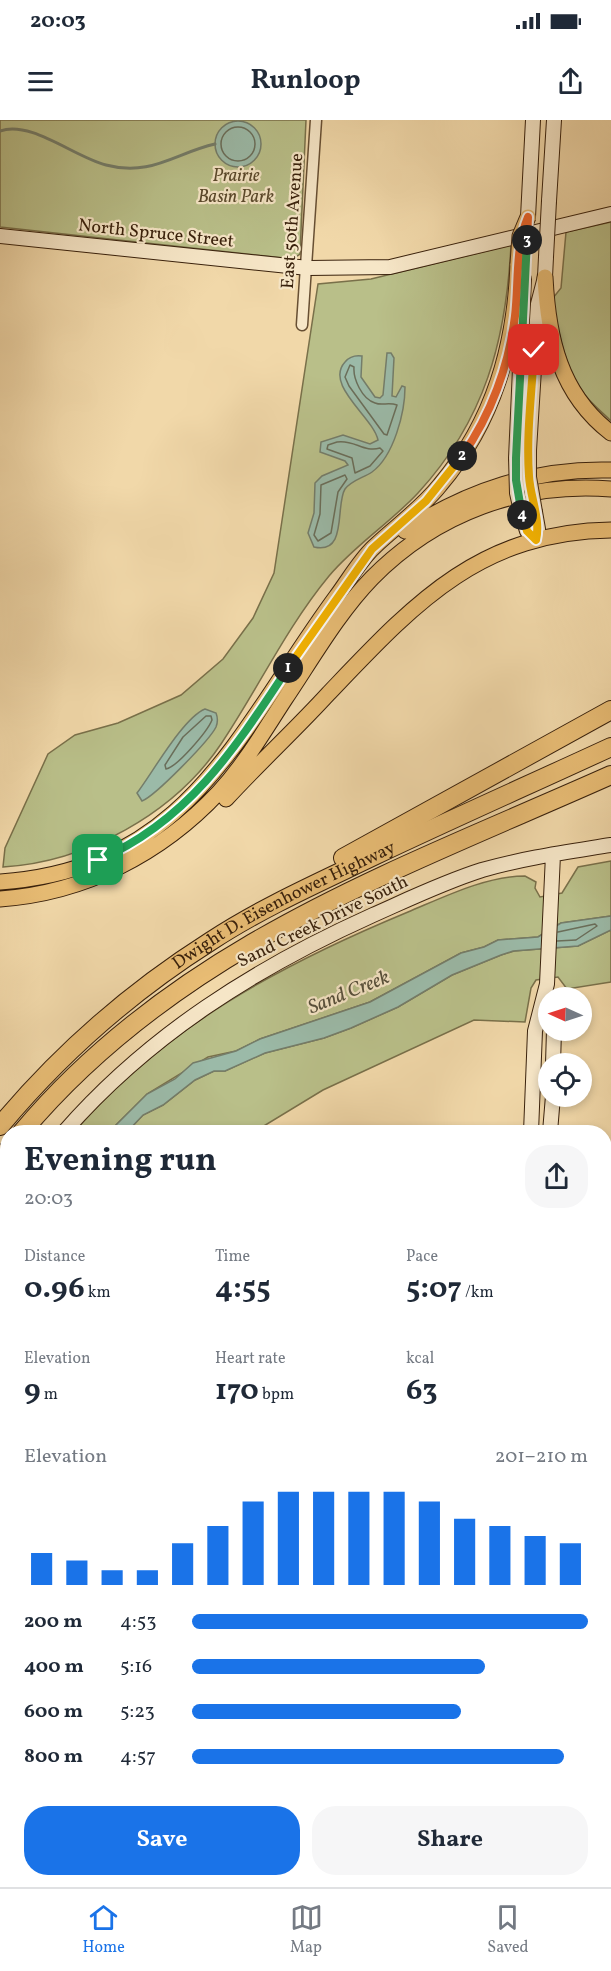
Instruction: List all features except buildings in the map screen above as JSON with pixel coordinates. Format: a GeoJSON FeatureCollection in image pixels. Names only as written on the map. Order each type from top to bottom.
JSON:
{"type":"FeatureCollection","features":[{"type":"Feature","properties":{"kind":"highway"},"geometry":{"type":"LineString","coordinates":[[250,917],[287,889],[611,710]]}},
{"type":"Feature","properties":{"kind":"highway","name":"Dwight D. Eisenhower Highway"},"geometry":{"type":"LineString","coordinates":[[1,1125],[50,1071],[116,1011],[172,967],[250,917],[398,845],[611,747]]}},
{"type":"Feature","properties":{"kind":"highway","name":"Dwight D. Eisenhower Highway"},"geometry":{"type":"LineString","coordinates":[[29,1125],[73,1078],[117,1038],[175,991],[225,958],[271,931],[382,877],[611,775]]}},
{"type":"Feature","properties":{"kind":"main road"},"geometry":{"type":"LineString","coordinates":[[533,120],[528,212],[520,236],[522,263],[516,486],[528,514],[538,529],[536,540]]}},
{"type":"Feature","properties":{"kind":"main road"},"geometry":{"type":"LineString","coordinates":[[528,514],[537,304],[546,257],[554,120]]}},
{"type":"Feature","properties":{"kind":"main road","name":"North Spruce Street"},"geometry":{"type":"LineString","coordinates":[[0,236],[308,268],[390,267],[611,213]]}},
{"type":"Feature","properties":{"kind":"main road"},"geometry":{"type":"LineString","coordinates":[[0,882],[58,873],[98,860],[139,839],[180,808],[225,760],[372,549],[413,514],[440,485],[480,426],[496,391],[508,352],[522,263]]}},
{"type":"Feature","properties":{"kind":"main road"},"geometry":{"type":"LineString","coordinates":[[544,277],[548,324],[560,367],[578,399],[611,433]]}},
{"type":"Feature","properties":{"kind":"main road"},"geometry":{"type":"LineString","coordinates":[[353,577],[405,531],[437,511],[474,493],[543,474],[611,470]]}},
{"type":"Feature","properties":{"kind":"main road"},"geometry":{"type":"LineString","coordinates":[[0,899],[64,889],[118,868],[175,832],[220,792],[346,610],[372,579],[407,548],[447,521],[510,496],[549,489],[611,489]]}},
{"type":"Feature","properties":{"kind":"main road"},"geometry":{"type":"LineString","coordinates":[[118,868],[141,866],[200,824],[376,643],[436,589],[483,561],[536,540],[578,532],[611,530]]}},
{"type":"Feature","properties":{"kind":"main road","name":"Sand Creek Drive South"},"geometry":{"type":"LineString","coordinates":[[71,1125],[114,1080],[157,1043],[216,999],[266,968],[343,928],[441,885],[492,868],[611,845]]}},
{"type":"Feature","properties":{"kind":"main road"},"geometry":{"type":"LineString","coordinates":[[548,987],[553,855]]}},
{"type":"Feature","properties":{"kind":"main road"},"geometry":{"type":"LineString","coordinates":[[531,1125],[535,1031],[538,1022]]}},
{"type":"Feature","properties":{"kind":"main road"},"geometry":{"type":"LineString","coordinates":[[551,1125],[552,1107]]}},
{"type":"Feature","properties":{"kind":"street","name":"East 50th Avenue"},"geometry":{"type":"LineString","coordinates":[[302,325],[308,268],[316,120]]}},
{"type":"Feature","properties":{"kind":"green space","name":"Prairie Basin Park"},"geometry":{"type":"Polygon","coordinates":[[[0,120],[306,120],[300,254],[293,259],[0,227],[0,120]]]}},
{"type":"Feature","properties":{"kind":"green space"},"geometry":{"type":"Polygon","coordinates":[[[611,222],[611,421],[585,395],[570,370],[559,334],[553,298],[561,288],[566,232],[611,222]]]}},
{"type":"Feature","properties":{"kind":"green space"},"geometry":{"type":"Polygon","coordinates":[[[511,245],[504,314],[497,346],[476,408],[460,437],[418,493],[329,576],[299,616],[221,744],[202,769],[179,792],[126,830],[65,856],[3,867],[5,848],[48,754],[75,735],[118,723],[181,695],[223,659],[253,618],[274,573],[318,284],[371,279],[511,245]]]}},
{"type":"Feature","properties":{"kind":"green space"},"geometry":{"type":"Polygon","coordinates":[[[611,861],[611,916],[561,923],[538,937],[498,940],[484,947],[461,953],[370,1002],[260,1039],[236,1051],[208,1057],[147,1094],[116,1125],[81,1125],[147,1060],[186,1030],[270,977],[361,932],[480,883],[525,876],[536,882],[535,888],[540,897],[562,893],[578,867],[611,861]]]}},
{"type":"Feature","properties":{"kind":"green space"},"geometry":{"type":"Polygon","coordinates":[[[611,930],[611,982],[566,987],[558,977],[536,980],[531,988],[525,1022],[474,1020],[323,1090],[266,1125],[134,1125],[143,1115],[163,1105],[195,1080],[214,1071],[225,1071],[265,1053],[324,1038],[351,1028],[398,1007],[452,975],[514,951],[578,946],[611,930]]]}},
{"type":"Feature","properties":{"kind":"water"},"geometry":{"type":"Polygon","coordinates":[[[238,121],[254,128],[261,144],[254,160],[238,167],[222,160],[215,144],[222,128],[238,121]]]}},
{"type":"Feature","properties":{"kind":"water"},"geometry":{"type":"Polygon","coordinates":[[[387,353],[391,353],[394,358],[392,396],[396,397],[402,386],[405,387],[397,433],[380,465],[345,489],[336,536],[332,544],[325,547],[314,547],[308,533],[314,513],[315,483],[322,476],[348,465],[345,461],[320,452],[321,442],[343,435],[370,444],[378,440],[368,421],[345,391],[340,371],[349,358],[362,356],[361,377],[375,397],[380,398],[383,395],[387,353]]]}},
{"type":"Feature","properties":{"kind":"water"},"geometry":{"type":"Polygon","coordinates":[[[205,709],[216,713],[218,720],[211,734],[169,779],[142,801],[137,793],[178,734],[196,714],[205,709]]]}},
{"type":"Feature","properties":{"kind":"water"},"geometry":{"type":"Polygon","coordinates":[[[611,916],[611,930],[578,946],[513,951],[501,955],[452,975],[398,1007],[351,1028],[324,1038],[265,1053],[225,1071],[214,1071],[195,1080],[163,1105],[143,1115],[134,1125],[116,1125],[147,1094],[175,1079],[193,1063],[236,1051],[260,1039],[370,1002],[461,953],[484,947],[498,940],[538,937],[561,923],[611,916]]]}},
{"type":"Feature","properties":{"kind":"waterway"},"geometry":{"type":"LineString","coordinates":[[0,131],[12,129],[39,135],[94,161],[122,168],[150,166],[215,144]]}},
{"type":"Feature","properties":{"kind":"route"},"geometry":{"type":"LineString","coordinates":[[98,860],[127,846],[167,819],[215,774],[372,549],[413,514],[453,469],[488,411],[508,352],[515,315],[520,236],[528,217],[516,480],[525,527],[536,540],[538,524],[530,489],[529,465],[534,350]]}},
{"type":"Feature","properties":{"kind":"water label","name":"Sand Creek"},"geometry":{"type":"Point","coordinates":[349,993]}}]}
